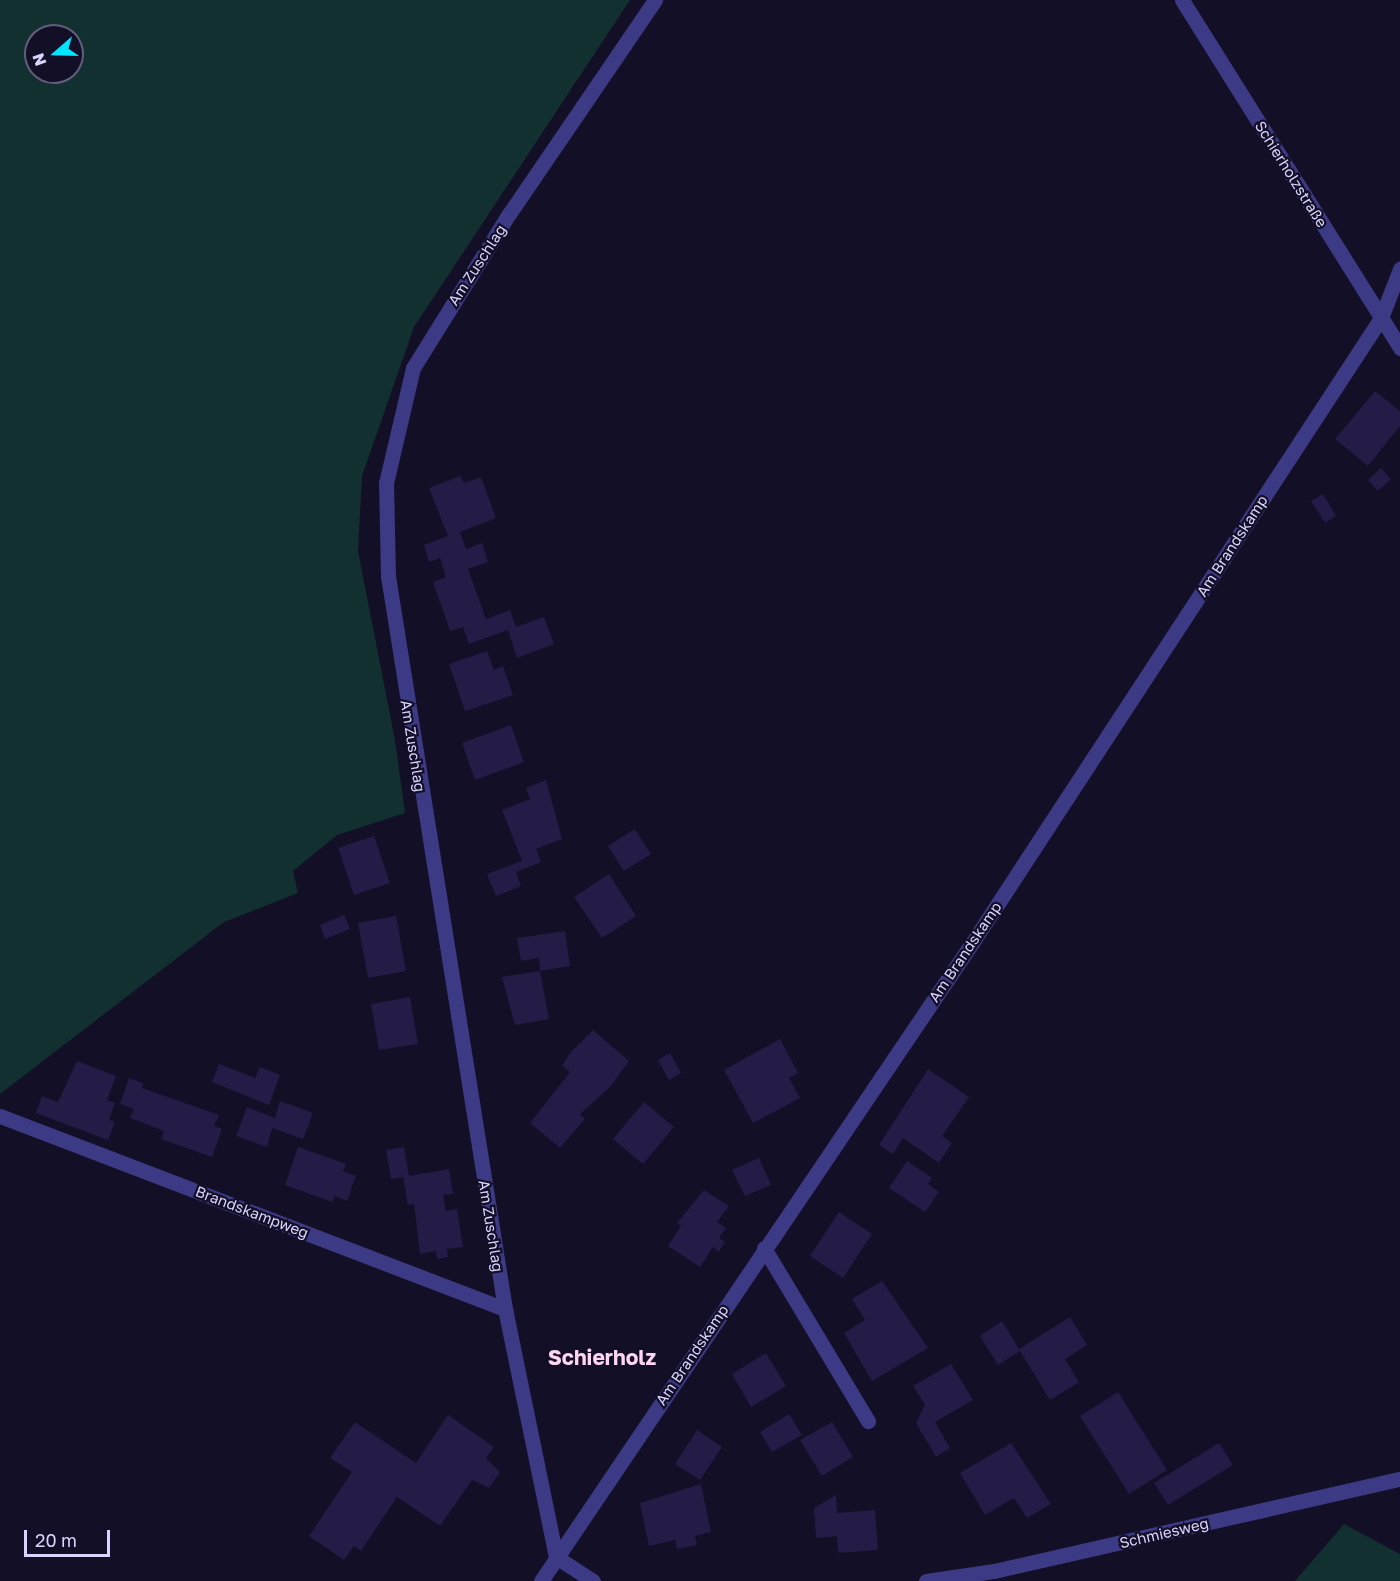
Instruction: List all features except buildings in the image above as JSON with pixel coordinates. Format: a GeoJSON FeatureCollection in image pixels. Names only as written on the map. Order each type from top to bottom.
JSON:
{"type":"FeatureCollection","features":[{"type":"Feature","properties":{"kind":"street","name":"Am Zuschlag"},"geometry":{"type":"LineString","coordinates":[[556,1557],[505,1309],[394,621],[388,576],[386,483],[414,368],[510,214],[655,0]]}},
{"type":"Feature","properties":{"kind":"street","name":"Schierholzstraße"},"geometry":{"type":"LineString","coordinates":[[1182,0],[1400,348]]}},
{"type":"Feature","properties":{"kind":"street","name":"Am Brandskamp"},"geometry":{"type":"LineString","coordinates":[[541,1581],[972,943],[1381,318],[1400,268]]}},
{"type":"Feature","properties":{"kind":"street","name":"Brandskampweg"},"geometry":{"type":"LineString","coordinates":[[0,1116],[505,1309]]}},
{"type":"Feature","properties":{"kind":"street"},"geometry":{"type":"LineString","coordinates":[[764,1248],[868,1420]]}},
{"type":"Feature","properties":{"kind":"street","name":"Schmiesweg"},"geometry":{"type":"LineString","coordinates":[[926,1581],[994,1571],[1400,1479]]}},
{"type":"Feature","properties":{"kind":"street"},"geometry":{"type":"LineString","coordinates":[[556,1557],[593,1581]]}},
{"type":"Feature","properties":{"kind":"green space"},"geometry":{"type":"Polygon","coordinates":[[[0,0],[630,0],[414,327],[362,476],[358,551],[395,740],[405,813],[337,835],[293,871],[298,893],[224,922],[0,1094],[0,0]]]}},
{"type":"Feature","properties":{"kind":"green space"},"geometry":{"type":"Polygon","coordinates":[[[1344,1524],[1400,1554],[1400,1581],[1295,1581],[1344,1524]]]}},
{"type":"Feature","properties":{"kind":"district","name":"Schierholz"},"geometry":{"type":"Point","coordinates":[602,1357]}}]}
